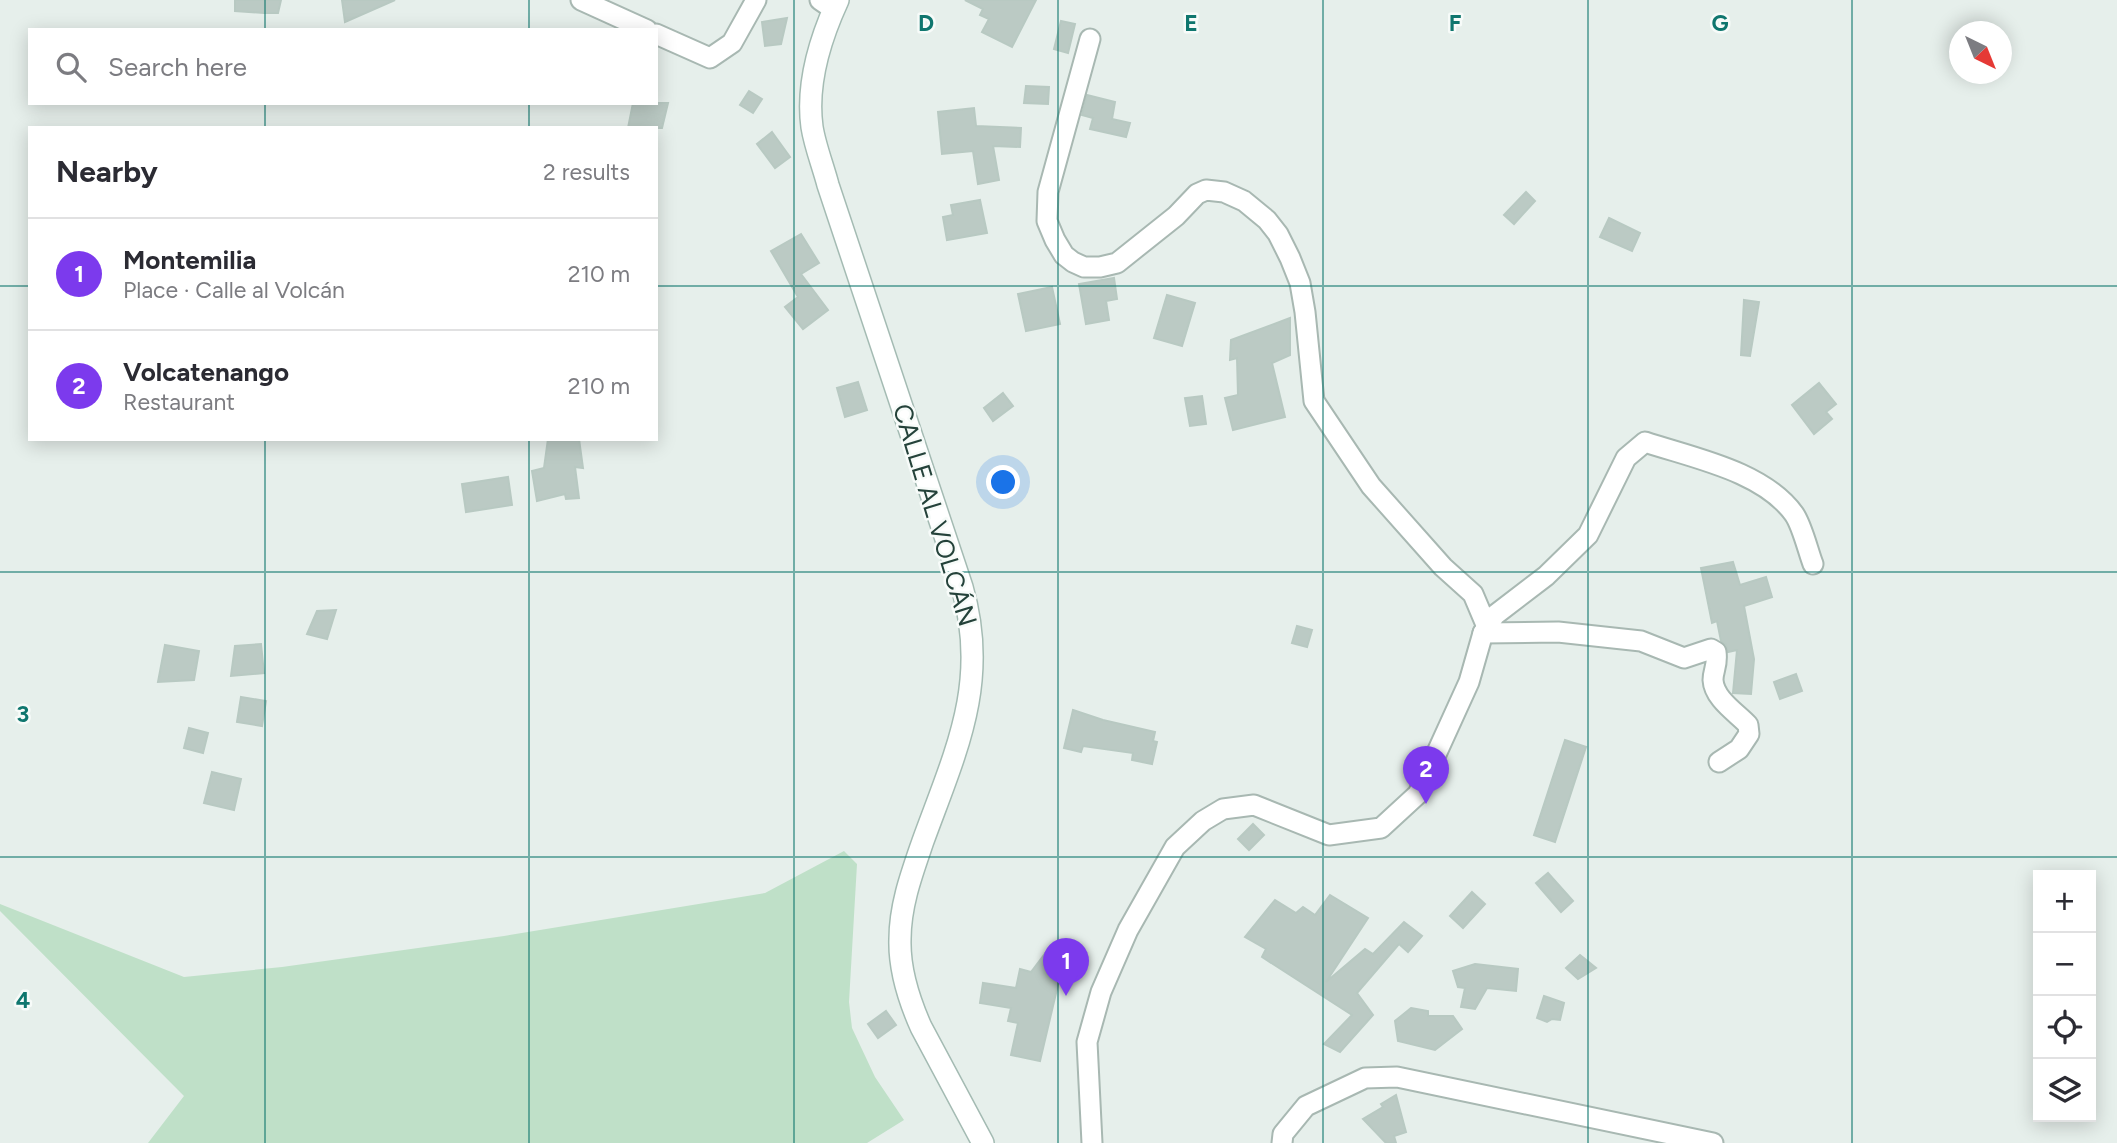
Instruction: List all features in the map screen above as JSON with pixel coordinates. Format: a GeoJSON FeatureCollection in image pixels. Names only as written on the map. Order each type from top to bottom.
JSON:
{"type":"FeatureCollection","features":[{"type":"Feature","properties":{"kind":"street"},"geometry":{"type":"LineString","coordinates":[[581,0],[643,28]]}},
{"type":"Feature","properties":{"kind":"street"},"geometry":{"type":"LineString","coordinates":[[658,35],[710,58],[732,43],[756,0]]}},
{"type":"Feature","properties":{"kind":"street","name":"CALLE AL VOLCÁN"},"geometry":{"type":"LineString","coordinates":[[830,3],[814,71],[812,128],[828,185],[962,587],[970,617],[973,645],[972,685],[961,736],[905,895],[900,938],[901,965],[921,1027],[983,1143]]}},
{"type":"Feature","properties":{"kind":"street"},"geometry":{"type":"LineString","coordinates":[[1090,39],[1048,192],[1047,221],[1064,255],[1084,267],[1117,263],[1165,225],[1197,194],[1206,190],[1224,192],[1244,201],[1267,220],[1278,234],[1300,283],[1314,401],[1371,486],[1443,567],[1473,594],[1485,630]]}},
{"type":"Feature","properties":{"kind":"street"},"geometry":{"type":"LineString","coordinates":[[1092,1143],[1087,1042],[1101,992],[1128,930],[1175,847],[1203,821],[1223,809],[1254,805],[1329,835],[1381,828],[1418,793],[1469,682],[1485,630],[1495,615],[1546,576],[1588,535],[1626,458],[1645,442],[1734,471],[1770,491],[1795,515],[1813,565]]}},
{"type":"Feature","properties":{"kind":"street"},"geometry":{"type":"LineString","coordinates":[[1485,630],[1558,632],[1641,641],[1684,658],[1711,649],[1716,652],[1717,664],[1713,680],[1718,695],[1748,725],[1749,734],[1739,749],[1719,762]]}},
{"type":"Feature","properties":{"kind":"street"},"geometry":{"type":"LineString","coordinates":[[1282,1143],[1283,1134],[1306,1106],[1366,1078],[1397,1077],[1648,1136],[1713,1143]]}},
{"type":"Feature","properties":{"kind":"green space"},"geometry":{"type":"Polygon","coordinates":[[[844,851],[857,864],[849,1002],[852,1028],[875,1077],[904,1120],[867,1143],[148,1143],[184,1096],[0,911],[0,904],[184,977],[282,967],[504,936],[765,893],[844,851]]]}},
{"type":"Feature","properties":{"kind":"building"},"geometry":{"type":"Polygon","coordinates":[[[235,0],[281,0],[278,13],[264,13],[235,11],[235,0]]]}},
{"type":"Feature","properties":{"kind":"building"},"geometry":{"type":"Polygon","coordinates":[[[342,0],[395,0],[345,22],[342,0]]]}},
{"type":"Feature","properties":{"kind":"building"},"geometry":{"type":"Polygon","coordinates":[[[965,0],[1036,0],[1012,47],[982,32],[989,19],[980,15],[983,9],[965,0]]]}},
{"type":"Feature","properties":{"kind":"building"},"geometry":{"type":"Polygon","coordinates":[[[787,18],[781,44],[765,46],[762,22],[787,18]]]}},
{"type":"Feature","properties":{"kind":"building"},"geometry":{"type":"Polygon","coordinates":[[[1061,21],[1075,24],[1068,53],[1054,49],[1061,21]]]}},
{"type":"Feature","properties":{"kind":"building"},"geometry":{"type":"Polygon","coordinates":[[[1026,86],[1049,87],[1048,104],[1024,103],[1026,86]]]}},
{"type":"Feature","properties":{"kind":"building"},"geometry":{"type":"Polygon","coordinates":[[[749,91],[762,99],[753,113],[740,105],[749,91]]]}},
{"type":"Feature","properties":{"kind":"building"},"geometry":{"type":"Polygon","coordinates":[[[1087,95],[1115,102],[1112,119],[1130,123],[1126,137],[1090,129],[1093,118],[1082,115],[1087,95]]]}},
{"type":"Feature","properties":{"kind":"building"},"geometry":{"type":"Polygon","coordinates":[[[668,103],[662,128],[628,126],[633,105],[668,103]]]}},
{"type":"Feature","properties":{"kind":"building"},"geometry":{"type":"Polygon","coordinates":[[[974,108],[976,126],[1021,128],[1020,147],[993,146],[999,180],[978,184],[973,151],[942,154],[938,112],[974,108]]]}},
{"type":"Feature","properties":{"kind":"building"},"geometry":{"type":"Polygon","coordinates":[[[772,132],[790,157],[775,168],[757,144],[772,132]]]}},
{"type":"Feature","properties":{"kind":"building"},"geometry":{"type":"Polygon","coordinates":[[[1526,192],[1535,201],[1514,224],[1504,215],[1526,192]]]}},
{"type":"Feature","properties":{"kind":"building"},"geometry":{"type":"Polygon","coordinates":[[[980,200],[987,233],[947,240],[943,217],[953,215],[951,205],[980,200]]]}},
{"type":"Feature","properties":{"kind":"building"},"geometry":{"type":"Polygon","coordinates":[[[1609,218],[1640,233],[1632,251],[1600,237],[1609,218]]]}},
{"type":"Feature","properties":{"kind":"building"},"geometry":{"type":"Polygon","coordinates":[[[801,234],[819,263],[801,274],[828,310],[803,329],[785,307],[798,297],[771,251],[801,234]]]}},
{"type":"Feature","properties":{"kind":"building"},"geometry":{"type":"Polygon","coordinates":[[[1114,278],[1117,299],[1106,301],[1109,320],[1086,324],[1079,284],[1114,278]]]}},
{"type":"Feature","properties":{"kind":"building"},"geometry":{"type":"Polygon","coordinates":[[[1052,287],[1060,324],[1026,331],[1018,294],[1052,287]]]}},
{"type":"Feature","properties":{"kind":"building"},"geometry":{"type":"Polygon","coordinates":[[[1167,295],[1195,303],[1182,346],[1154,338],[1167,295]]]}},
{"type":"Feature","properties":{"kind":"building"},"geometry":{"type":"Polygon","coordinates":[[[1744,300],[1759,302],[1750,356],[1741,355],[1744,300]]]}},
{"type":"Feature","properties":{"kind":"building"},"geometry":{"type":"Polygon","coordinates":[[[1290,318],[1290,355],[1272,363],[1285,417],[1233,430],[1225,398],[1238,395],[1237,358],[1230,360],[1231,340],[1290,318]]]}},
{"type":"Feature","properties":{"kind":"building"},"geometry":{"type":"Polygon","coordinates":[[[858,382],[867,410],[845,417],[837,388],[858,382]]]}},
{"type":"Feature","properties":{"kind":"building"},"geometry":{"type":"Polygon","coordinates":[[[1819,383],[1836,404],[1826,412],[1832,419],[1814,434],[1792,405],[1819,383]]]}},
{"type":"Feature","properties":{"kind":"building"},"geometry":{"type":"Polygon","coordinates":[[[1003,393],[1013,406],[993,421],[984,408],[1003,393]]]}},
{"type":"Feature","properties":{"kind":"building"},"geometry":{"type":"Polygon","coordinates":[[[1202,396],[1206,424],[1190,426],[1185,398],[1202,396]]]}},
{"type":"Feature","properties":{"kind":"building"},"geometry":{"type":"Polygon","coordinates":[[[548,441],[579,441],[583,468],[575,467],[579,498],[566,499],[565,494],[537,501],[532,471],[544,468],[548,441]]]}},
{"type":"Feature","properties":{"kind":"building"},"geometry":{"type":"Polygon","coordinates":[[[508,477],[512,505],[466,512],[462,484],[508,477]]]}},
{"type":"Feature","properties":{"kind":"building"},"geometry":{"type":"Polygon","coordinates":[[[1733,562],[1740,585],[1766,577],[1772,597],[1744,606],[1754,659],[1751,694],[1733,693],[1737,650],[1728,652],[1721,641],[1717,621],[1712,623],[1701,568],[1733,562]]]}},
{"type":"Feature","properties":{"kind":"building"},"geometry":{"type":"Polygon","coordinates":[[[336,610],[327,639],[307,634],[317,611],[336,610]]]}},
{"type":"Feature","properties":{"kind":"building"},"geometry":{"type":"Polygon","coordinates":[[[1297,626],[1312,630],[1307,647],[1292,643],[1297,626]]]}},
{"type":"Feature","properties":{"kind":"building"},"geometry":{"type":"Polygon","coordinates":[[[261,644],[264,673],[231,676],[235,646],[261,644]]]}},
{"type":"Feature","properties":{"kind":"building"},"geometry":{"type":"Polygon","coordinates":[[[165,645],[199,651],[194,680],[158,682],[165,645]]]}},
{"type":"Feature","properties":{"kind":"building"},"geometry":{"type":"Polygon","coordinates":[[[1796,674],[1802,691],[1780,699],[1774,682],[1796,674]]]}},
{"type":"Feature","properties":{"kind":"building"},"geometry":{"type":"Polygon","coordinates":[[[241,697],[266,701],[262,726],[237,722],[241,697]]]}},
{"type":"Feature","properties":{"kind":"building"},"geometry":{"type":"Polygon","coordinates":[[[1073,710],[1155,732],[1153,741],[1157,742],[1152,764],[1132,760],[1133,753],[1083,746],[1081,752],[1064,748],[1073,710]]]}},
{"type":"Feature","properties":{"kind":"building"},"geometry":{"type":"Polygon","coordinates":[[[189,728],[208,733],[203,753],[184,748],[189,728]]]}},
{"type":"Feature","properties":{"kind":"building"},"geometry":{"type":"Polygon","coordinates":[[[1565,740],[1586,747],[1555,842],[1534,835],[1565,740]]]}},
{"type":"Feature","properties":{"kind":"building"},"geometry":{"type":"Polygon","coordinates":[[[212,772],[241,779],[234,810],[204,803],[212,772]]]}},
{"type":"Feature","properties":{"kind":"building"},"geometry":{"type":"Polygon","coordinates":[[[1253,824],[1264,835],[1249,850],[1238,839],[1253,824]]]}},
{"type":"Feature","properties":{"kind":"building"},"geometry":{"type":"Polygon","coordinates":[[[1548,873],[1573,901],[1561,912],[1536,883],[1548,873]]]}},
{"type":"Feature","properties":{"kind":"building"},"geometry":{"type":"Polygon","coordinates":[[[1472,892],[1485,904],[1463,928],[1450,916],[1472,892]]]}},
{"type":"Feature","properties":{"kind":"building"},"geometry":{"type":"Polygon","coordinates":[[[1330,895],[1368,918],[1326,982],[1365,949],[1373,954],[1404,922],[1422,936],[1408,952],[1399,944],[1357,993],[1373,1015],[1340,1052],[1324,1044],[1352,1015],[1262,957],[1266,949],[1245,937],[1275,900],[1296,913],[1303,907],[1315,915],[1330,895]]]}},
{"type":"Feature","properties":{"kind":"building"},"geometry":{"type":"Polygon","coordinates":[[[1047,951],[1068,958],[1061,972],[1040,1061],[1011,1055],[1018,1023],[1008,1021],[1011,1008],[980,1003],[983,983],[1016,988],[1020,969],[1031,972],[1047,951]]]}},
{"type":"Feature","properties":{"kind":"building"},"geometry":{"type":"Polygon","coordinates":[[[1580,955],[1596,968],[1578,979],[1566,968],[1580,955]]]}},
{"type":"Feature","properties":{"kind":"building"},"geometry":{"type":"Polygon","coordinates":[[[1475,964],[1518,969],[1516,991],[1487,988],[1475,1009],[1461,1007],[1465,988],[1458,987],[1453,971],[1475,964]]]}},
{"type":"Feature","properties":{"kind":"building"},"geometry":{"type":"Polygon","coordinates":[[[1544,996],[1564,1003],[1560,1020],[1552,1019],[1547,1022],[1537,1018],[1544,996]]]}},
{"type":"Feature","properties":{"kind":"building"},"geometry":{"type":"Polygon","coordinates":[[[1411,1008],[1428,1011],[1428,1016],[1453,1016],[1462,1029],[1435,1050],[1398,1041],[1395,1021],[1411,1008]]]}},
{"type":"Feature","properties":{"kind":"building"},"geometry":{"type":"Polygon","coordinates":[[[886,1011],[896,1025],[878,1038],[868,1024],[886,1011]]]}},
{"type":"Feature","properties":{"kind":"building"},"geometry":{"type":"Polygon","coordinates":[[[1396,1095],[1406,1132],[1394,1136],[1396,1143],[1386,1143],[1363,1119],[1396,1095]]]}},
{"type":"Feature","properties":{"kind":"place","name":"Volcatenango"},"geometry":{"type":"Point","coordinates":[1426,804]}},
{"type":"Feature","properties":{"kind":"place","name":"Montemilia"},"geometry":{"type":"Point","coordinates":[1066,996]}}]}
